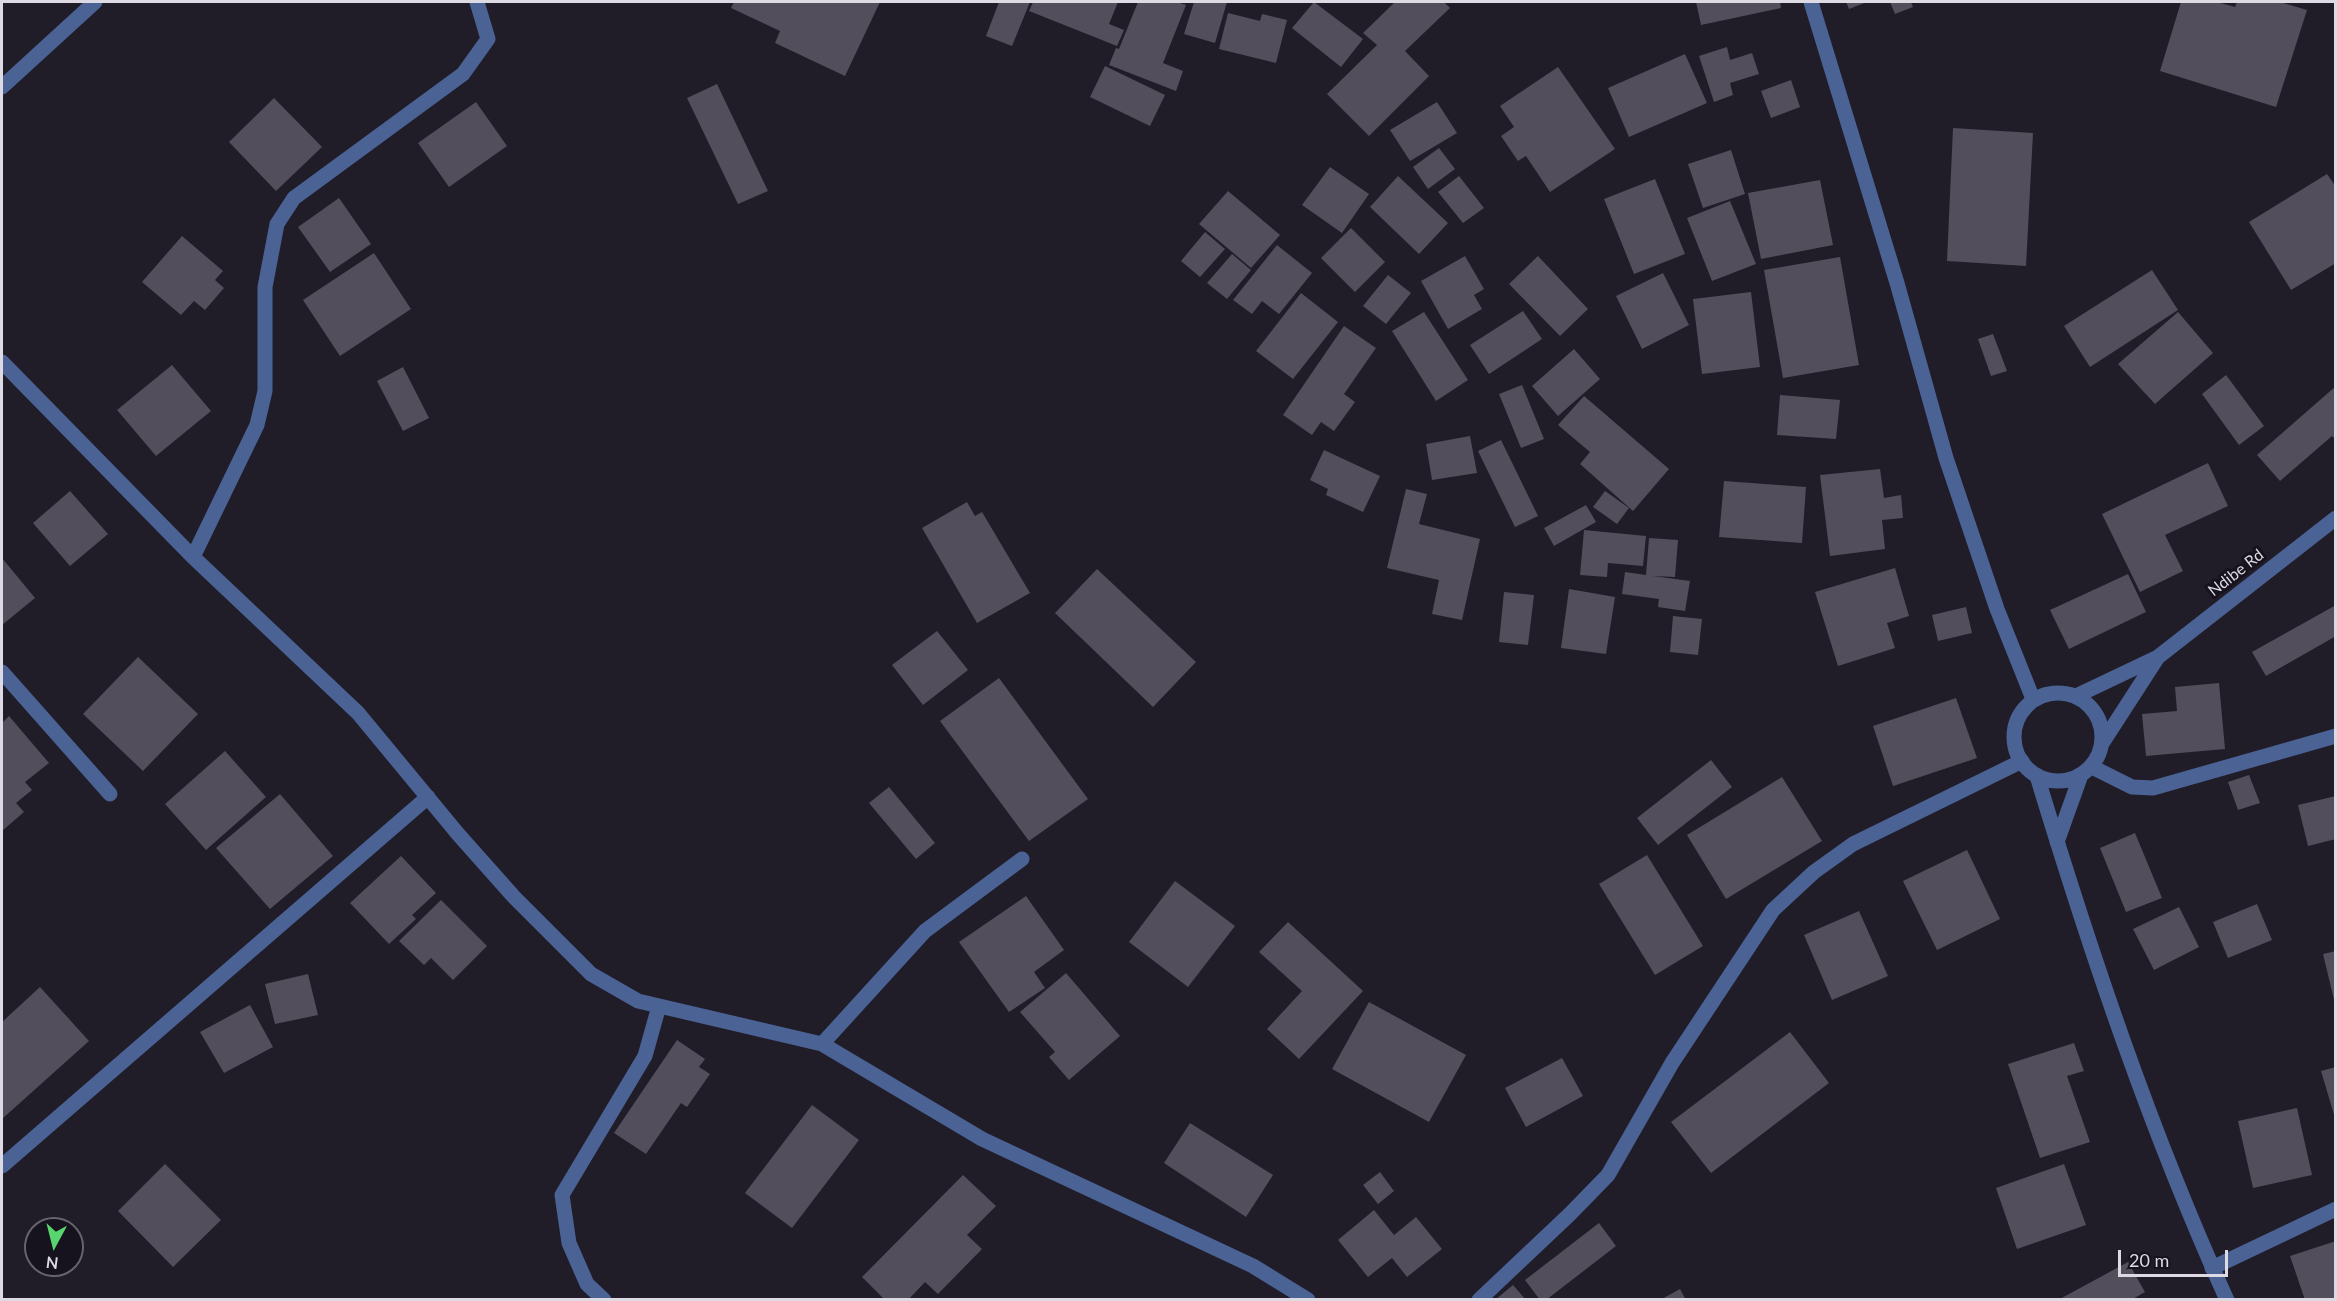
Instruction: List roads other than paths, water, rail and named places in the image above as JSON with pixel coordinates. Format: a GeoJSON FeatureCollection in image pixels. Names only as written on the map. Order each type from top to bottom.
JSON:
{"type":"FeatureCollection","features":[{"type":"Feature","properties":{"kind":"street"},"geometry":{"type":"LineString","coordinates":[[2,87],[95,2]]}},
{"type":"Feature","properties":{"kind":"street"},"geometry":{"type":"LineString","coordinates":[[193,557],[257,425],[265,391],[265,287],[277,224],[294,198],[463,74],[488,39],[477,2]]}},
{"type":"Feature","properties":{"kind":"street"},"geometry":{"type":"LineString","coordinates":[[1811,2],[1897,283],[1946,458],[1997,609],[2033,699]]}},
{"type":"Feature","properties":{"kind":"street"},"geometry":{"type":"LineString","coordinates":[[2,362],[193,557],[358,713],[514,897],[591,974],[638,1001],[822,1044],[982,1139],[1253,1266],[1308,1299]]}},
{"type":"Feature","properties":{"kind":"street","name":"Ndibe Rd"},"geometry":{"type":"LineString","coordinates":[[2158,657],[2336,518]]}},
{"type":"Feature","properties":{"kind":"street"},"geometry":{"type":"LineString","coordinates":[[2076,696],[2158,657]]}},
{"type":"Feature","properties":{"kind":"street"},"geometry":{"type":"LineString","coordinates":[[2057,842],[2086,771],[2099,755],[2103,742],[2158,657]]}},
{"type":"Feature","properties":{"kind":"street"},"geometry":{"type":"LineString","coordinates":[[2,672],[110,794]]}},
{"type":"Feature","properties":{"kind":"street"},"geometry":{"type":"LineString","coordinates":[[2103,742],[2102,728],[2097,715],[2088,704],[2076,696],[2056,693],[2033,699],[2016,724],[2014,739],[2017,753],[2022,761],[2037,776],[2051,782],[2067,781],[2086,771],[2132,787],[2153,788],[2336,736]]}},
{"type":"Feature","properties":{"kind":"street"},"geometry":{"type":"LineString","coordinates":[[1479,1299],[1608,1175],[1672,1063],[1773,910],[1814,872],[1853,844],[2022,761]]}},
{"type":"Feature","properties":{"kind":"street"},"geometry":{"type":"LineString","coordinates":[[2037,776],[2105,989],[2154,1125],[2212,1268],[2227,1299]]}},
{"type":"Feature","properties":{"kind":"street"},"geometry":{"type":"LineString","coordinates":[[2,1166],[428,797]]}},
{"type":"Feature","properties":{"kind":"street"},"geometry":{"type":"LineString","coordinates":[[822,1044],[925,931],[1022,860]]}},
{"type":"Feature","properties":{"kind":"street"},"geometry":{"type":"LineString","coordinates":[[604,1299],[587,1284],[569,1243],[562,1195],[645,1056],[659,1006]]}},
{"type":"Feature","properties":{"kind":"street"},"geometry":{"type":"LineString","coordinates":[[2212,1268],[2336,1209]]}}]}
